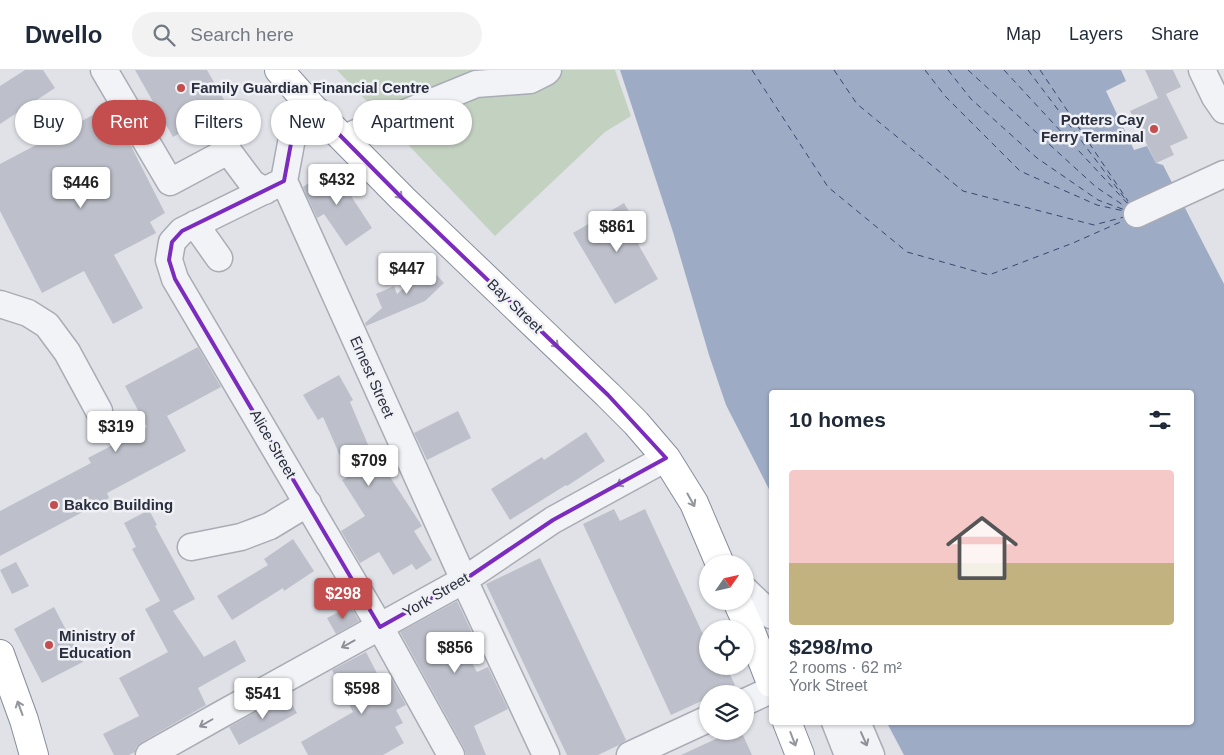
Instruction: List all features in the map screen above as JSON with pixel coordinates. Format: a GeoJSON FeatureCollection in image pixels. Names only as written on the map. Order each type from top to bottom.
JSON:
{"type":"FeatureCollection","features":[{"type":"Feature","properties":{"kind":"highway","name":"Bay Street"},"geometry":{"type":"LineString","coordinates":[[279,70],[306,100]]}},
{"type":"Feature","properties":{"kind":"highway","name":"Bay Street"},"geometry":{"type":"LineString","coordinates":[[344,138],[403,199],[636,423],[666,458],[694,503],[716,555]]}},
{"type":"Feature","properties":{"kind":"highway"},"geometry":{"type":"LineString","coordinates":[[741,610],[769,678]]}},
{"type":"Feature","properties":{"kind":"highway"},"geometry":{"type":"LineString","coordinates":[[0,654],[24,720],[34,755]]}},
{"type":"Feature","properties":{"kind":"highway"},"geometry":{"type":"LineString","coordinates":[[788,725],[800,755]]}},
{"type":"Feature","properties":{"kind":"street"},"geometry":{"type":"LineString","coordinates":[[104,70],[170,182],[228,151],[252,183],[274,186],[289,145]]}},
{"type":"Feature","properties":{"kind":"street"},"geometry":{"type":"LineString","coordinates":[[344,138],[476,84],[530,80],[548,70]]}},
{"type":"Feature","properties":{"kind":"street"},"geometry":{"type":"LineString","coordinates":[[1202,70],[1215,97],[1224,110]]}},
{"type":"Feature","properties":{"kind":"street"},"geometry":{"type":"LineString","coordinates":[[1137,214],[1224,174]]}},
{"type":"Feature","properties":{"kind":"street","name":"Alice Street"},"geometry":{"type":"LineString","coordinates":[[274,186],[182,231],[172,242],[169,260],[175,279],[380,627],[450,755]]}},
{"type":"Feature","properties":{"kind":"street","name":"Ernest Street"},"geometry":{"type":"LineString","coordinates":[[274,186],[546,755]]}},
{"type":"Feature","properties":{"kind":"street"},"geometry":{"type":"LineString","coordinates":[[195,224],[218,258]]}},
{"type":"Feature","properties":{"kind":"street"},"geometry":{"type":"LineString","coordinates":[[0,304],[28,313],[47,325],[66,352],[99,411]]}},
{"type":"Feature","properties":{"kind":"street","name":"York Street"},"geometry":{"type":"LineString","coordinates":[[149,755],[464,580],[553,520],[666,458]]}},
{"type":"Feature","properties":{"kind":"street"},"geometry":{"type":"LineString","coordinates":[[191,547],[241,537],[270,526],[308,504]]}},
{"type":"Feature","properties":{"kind":"street"},"geometry":{"type":"LineString","coordinates":[[754,599],[769,613]]}},
{"type":"Feature","properties":{"kind":"street"},"geometry":{"type":"LineString","coordinates":[[754,698],[769,691]]}},
{"type":"Feature","properties":{"kind":"street"},"geometry":{"type":"LineString","coordinates":[[630,755],[699,723]]}},
{"type":"Feature","properties":{"kind":"street"},"geometry":{"type":"LineString","coordinates":[[836,725],[848,755]]}},
{"type":"Feature","properties":{"kind":"street"},"geometry":{"type":"LineString","coordinates":[[857,725],[871,755]]}},
{"type":"Feature","properties":{"kind":"highlighted area"},"geometry":{"type":"Polygon","coordinates":[[[312,107],[403,199],[608,395],[666,458],[553,520],[464,580],[380,627],[175,279],[169,260],[172,242],[182,231],[284,181],[292,138],[312,107]]]}},
{"type":"Feature","properties":{"kind":"green space"},"geometry":{"type":"Polygon","coordinates":[[[337,70],[615,70],[631,116],[605,132],[495,236],[408,145],[472,145],[472,100],[366,100],[337,70]]]}},
{"type":"Feature","properties":{"kind":"water"},"geometry":{"type":"Polygon","coordinates":[[[620,70],[1121,70],[1126,81],[1106,91],[1134,150],[1147,146],[1156,163],[1163,165],[1224,284],[1224,755],[904,755],[888,725],[1194,725],[1194,390],[769,390],[769,489],[726,405],[709,355],[673,232],[620,70]]]}},
{"type":"Feature","properties":{"kind":"building"},"geometry":{"type":"Polygon","coordinates":[[[25,70],[43,70],[55,88],[37,100],[15,100],[15,114],[0,124],[0,86],[25,70]]]}},
{"type":"Feature","properties":{"kind":"building","name":"Family Guardian Financial Centre"},"geometry":{"type":"Polygon","coordinates":[[[135,70],[207,70],[224,100],[176,100],[176,135],[173,137],[166,125],[166,100],[152,100],[135,70]]]}},
{"type":"Feature","properties":{"kind":"building"},"geometry":{"type":"Polygon","coordinates":[[[1145,70],[1173,70],[1181,87],[1166,94],[1188,138],[1170,146],[1174,155],[1156,163],[1130,111],[1158,98],[1145,70]]]}},
{"type":"Feature","properties":{"kind":"building"},"geometry":{"type":"Polygon","coordinates":[[[92,116],[92,145],[130,145],[165,213],[150,222],[156,233],[114,255],[143,308],[113,324],[84,271],[42,293],[0,211],[0,164],[36,145],[82,145],[82,121],[92,116]]]}},
{"type":"Feature","properties":{"kind":"building"},"geometry":{"type":"Polygon","coordinates":[[[332,167],[372,228],[346,246],[324,214],[317,218],[303,187],[332,167]]]}},
{"type":"Feature","properties":{"kind":"building"},"geometry":{"type":"Polygon","coordinates":[[[624,203],[646,240],[638,244],[658,279],[615,304],[573,233],[624,203]]]}},
{"type":"Feature","properties":{"kind":"building"},"geometry":{"type":"Polygon","coordinates":[[[428,266],[444,283],[425,301],[366,326],[365,323],[382,308],[376,294],[394,286],[397,294],[428,266]]]}},
{"type":"Feature","properties":{"kind":"building"},"geometry":{"type":"Polygon","coordinates":[[[198,347],[221,387],[167,416],[186,451],[107,493],[109,498],[0,556],[0,511],[91,463],[88,458],[147,427],[125,386],[198,347]]]}},
{"type":"Feature","properties":{"kind":"building"},"geometry":{"type":"Polygon","coordinates":[[[339,375],[353,400],[350,402],[374,459],[377,457],[422,526],[414,531],[432,560],[416,570],[412,564],[393,575],[379,552],[360,563],[341,531],[365,516],[342,480],[349,476],[323,417],[318,420],[303,395],[339,375]]]}},
{"type":"Feature","properties":{"kind":"building"},"geometry":{"type":"Polygon","coordinates":[[[458,411],[471,438],[427,460],[414,433],[458,411]]]}},
{"type":"Feature","properties":{"kind":"building"},"geometry":{"type":"Polygon","coordinates":[[[586,432],[605,461],[510,520],[491,489],[542,457],[544,460],[586,432]]]}},
{"type":"Feature","properties":{"kind":"building"},"geometry":{"type":"Polygon","coordinates":[[[614,509],[620,521],[645,509],[699,626],[699,675],[730,675],[735,685],[699,685],[699,702],[671,715],[583,524],[614,509]]]}},
{"type":"Feature","properties":{"kind":"building"},"geometry":{"type":"Polygon","coordinates":[[[149,510],[157,525],[155,526],[195,599],[173,611],[204,657],[235,640],[246,661],[198,688],[206,705],[142,742],[136,747],[135,752],[129,755],[114,755],[103,734],[139,716],[119,678],[168,652],[145,609],[160,601],[132,549],[136,547],[124,523],[149,510]]]}},
{"type":"Feature","properties":{"kind":"building"},"geometry":{"type":"Polygon","coordinates":[[[293,539],[314,571],[284,591],[283,588],[232,620],[217,596],[268,565],[264,559],[293,539]]]}},
{"type":"Feature","properties":{"kind":"building"},"geometry":{"type":"Polygon","coordinates":[[[540,558],[626,740],[598,755],[567,755],[486,584],[540,558]]]}},
{"type":"Feature","properties":{"kind":"building"},"geometry":{"type":"Polygon","coordinates":[[[16,562],[29,586],[12,594],[0,570],[16,562]]]}},
{"type":"Feature","properties":{"kind":"building"},"geometry":{"type":"Polygon","coordinates":[[[457,601],[474,637],[462,644],[477,672],[488,667],[508,709],[474,726],[486,755],[466,755],[464,748],[400,632],[457,601]]]}},
{"type":"Feature","properties":{"kind":"building"},"geometry":{"type":"Polygon","coordinates":[[[350,606],[359,621],[336,634],[327,618],[350,606]]]}},
{"type":"Feature","properties":{"kind":"building","name":"Ministry of Education"},"geometry":{"type":"Polygon","coordinates":[[[54,607],[83,662],[42,683],[14,629],[54,607]]]}},
{"type":"Feature","properties":{"kind":"building"},"geometry":{"type":"Polygon","coordinates":[[[366,652],[382,683],[391,678],[406,705],[396,710],[403,723],[395,727],[404,743],[383,755],[308,755],[301,742],[353,712],[332,670],[366,652]]]}},
{"type":"Feature","properties":{"kind":"building"},"geometry":{"type":"Polygon","coordinates":[[[287,695],[297,713],[239,745],[229,727],[287,695]]]}},
{"type":"Feature","properties":{"kind":"building"},"geometry":{"type":"Polygon","coordinates":[[[714,740],[745,740],[752,755],[681,755],[714,740]]]}},
{"type":"Feature","properties":{"kind":"ferry route"},"geometry":{"type":"LineString","coordinates":[[752,70],[828,187],[907,252],[989,275],[1073,243],[1125,220]]}},
{"type":"Feature","properties":{"kind":"ferry route"},"geometry":{"type":"LineString","coordinates":[[834,70],[857,104],[963,191],[1094,225],[1124,217]]}},
{"type":"Feature","properties":{"kind":"ferry route"},"geometry":{"type":"LineString","coordinates":[[925,70],[945,96],[1020,171],[1097,205],[1124,211]]}},
{"type":"Feature","properties":{"kind":"ferry route"},"geometry":{"type":"LineString","coordinates":[[948,70],[971,99],[1037,158],[1098,200],[1125,210]]}},
{"type":"Feature","properties":{"kind":"ferry route"},"geometry":{"type":"LineString","coordinates":[[968,70],[1096,187],[1126,207]]}},
{"type":"Feature","properties":{"kind":"ferry route"},"geometry":{"type":"LineString","coordinates":[[1004,70],[1128,204]]}},
{"type":"Feature","properties":{"kind":"ferry route"},"geometry":{"type":"LineString","coordinates":[[1028,70],[1129,204]]}},
{"type":"Feature","properties":{"kind":"ferry route"},"geometry":{"type":"LineString","coordinates":[[1040,70],[1128,201]]}},
{"type":"Feature","properties":{"kind":"place","name":"Family Guardian Financial Centre"},"geometry":{"type":"Point","coordinates":[181,88]}},
{"type":"Feature","properties":{"kind":"place","name":"Potters Cay Ferry Terminal"},"geometry":{"type":"Point","coordinates":[1154,129]}},
{"type":"Feature","properties":{"kind":"place","name":"Bakco Building"},"geometry":{"type":"Point","coordinates":[54,505]}},
{"type":"Feature","properties":{"kind":"place","name":"Ministry of Education"},"geometry":{"type":"Point","coordinates":[49,645]}}]}
